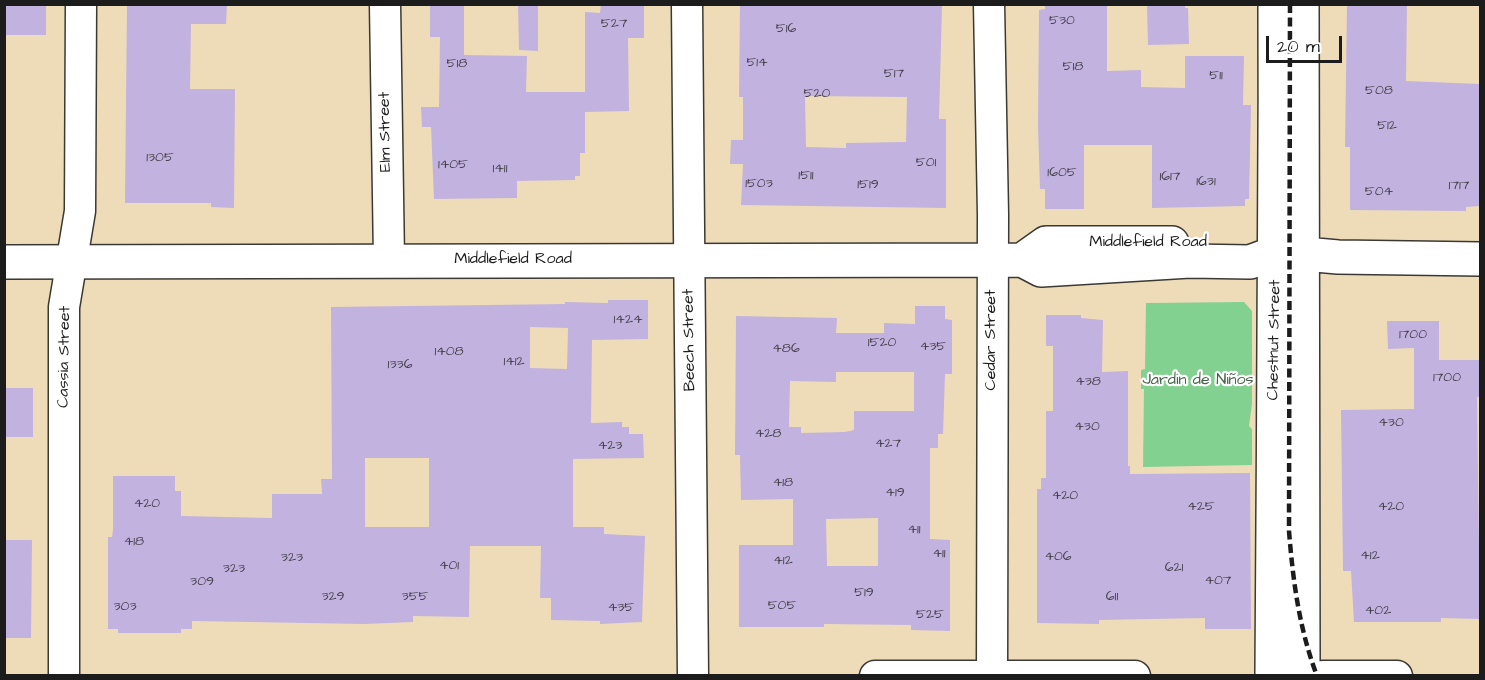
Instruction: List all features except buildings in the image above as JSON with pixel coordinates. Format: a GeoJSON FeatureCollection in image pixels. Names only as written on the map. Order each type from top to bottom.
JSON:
{"type":"FeatureCollection","features":[{"type":"Feature","properties":{"kind":"main road","name":"Chestnut Street"},"geometry":{"type":"LineString","coordinates":[[1275,4],[1290,253],[1304,675]]}},
{"type":"Feature","properties":{"kind":"main road","name":"Chestnut Street"},"geometry":{"type":"LineString","coordinates":[[1272,675],[1273,353],[1290,253],[1302,4]]}},
{"type":"Feature","properties":{"kind":"main road","name":"Middlefield Road"},"geometry":{"type":"LineString","coordinates":[[4,262],[1007,260],[1041,270],[1190,261],[1250,262],[1290,253],[1372,258],[1480,259]]}},
{"type":"Feature","properties":{"kind":"street","name":"Cassia Street"},"geometry":{"type":"LineString","coordinates":[[64,675],[64,307],[80,211],[81,4]]}},
{"type":"Feature","properties":{"kind":"street","name":"Elm Street"},"geometry":{"type":"LineString","coordinates":[[385,4],[389,260]]}},
{"type":"Feature","properties":{"kind":"street","name":"Beech Street"},"geometry":{"type":"LineString","coordinates":[[687,4],[693,675]]}},
{"type":"Feature","properties":{"kind":"street","name":"Cedar Street"},"geometry":{"type":"LineString","coordinates":[[989,4],[1007,260],[992,675]]}},
{"type":"Feature","properties":{"kind":"street"},"geometry":{"type":"LineString","coordinates":[[875,675],[1135,675]]}},
{"type":"Feature","properties":{"kind":"street"},"geometry":{"type":"LineString","coordinates":[[1323,675],[1397,675]]}},
{"type":"Feature","properties":{"kind":"green space","name":"Jardin de Niños"},"geometry":{"type":"Polygon","coordinates":[[[1244,302],[1252,311],[1252,404],[1249,426],[1252,429],[1252,465],[1143,467],[1144,389],[1141,389],[1141,370],[1145,369],[1146,303],[1244,302]]]}},
{"type":"Feature","properties":{"kind":"railway"},"geometry":{"type":"LineString","coordinates":[[1290,4],[1289,531],[1298,604],[1317,676]]}}]}
